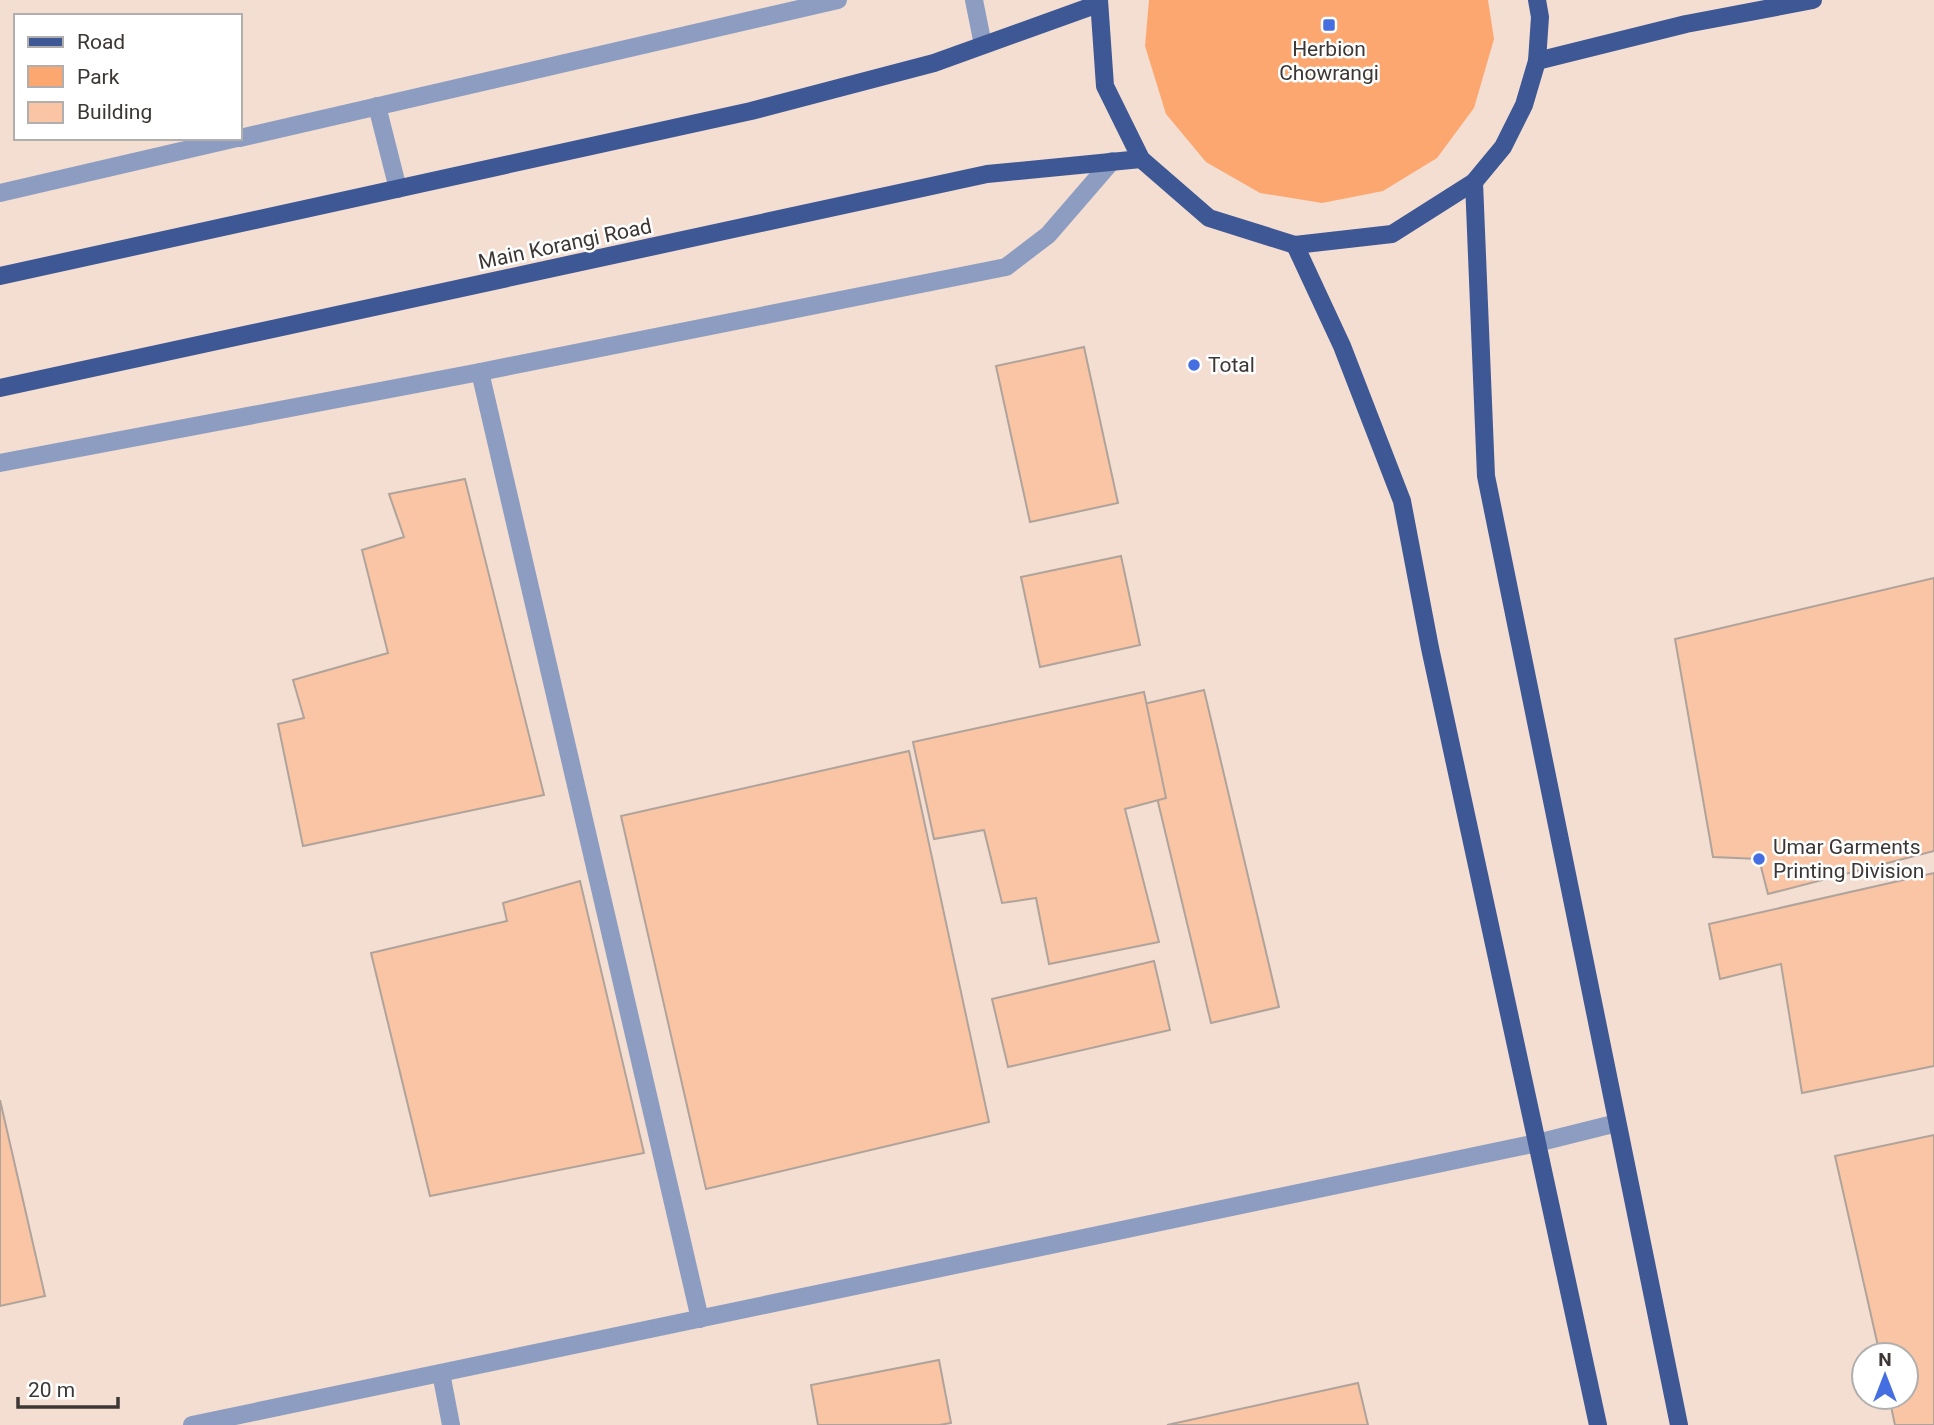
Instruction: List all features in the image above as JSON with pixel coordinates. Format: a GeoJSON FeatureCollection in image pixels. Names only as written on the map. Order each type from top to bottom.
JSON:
{"type":"FeatureCollection","features":[{"type":"Feature","properties":{"kind":"main road"},"geometry":{"type":"LineString","coordinates":[[0,275],[751,111],[934,63],[1098,2],[1105,86],[1141,159],[1209,218],[1295,245],[1392,234],[1474,183],[1503,147],[1524,106],[1537,61],[1540,17],[1537,0]]}},
{"type":"Feature","properties":{"kind":"main road"},"geometry":{"type":"LineString","coordinates":[[1537,61],[1686,24],[1813,0]]}},
{"type":"Feature","properties":{"kind":"main road","name":"Main Korangi Road"},"geometry":{"type":"LineString","coordinates":[[0,388],[987,174],[1141,159]]}},
{"type":"Feature","properties":{"kind":"main road"},"geometry":{"type":"LineString","coordinates":[[1474,183],[1486,477],[1679,1425]]}},
{"type":"Feature","properties":{"kind":"main road"},"geometry":{"type":"LineString","coordinates":[[1295,245],[1342,346],[1402,501],[1430,648],[1598,1425]]}},
{"type":"Feature","properties":{"kind":"street"},"geometry":{"type":"LineString","coordinates":[[242,137],[838,0]]}},
{"type":"Feature","properties":{"kind":"street"},"geometry":{"type":"LineString","coordinates":[[974,0],[983,45]]}},
{"type":"Feature","properties":{"kind":"street"},"geometry":{"type":"LineString","coordinates":[[377,106],[398,188]]}},
{"type":"Feature","properties":{"kind":"street"},"geometry":{"type":"LineString","coordinates":[[0,192],[229,140]]}},
{"type":"Feature","properties":{"kind":"street"},"geometry":{"type":"LineString","coordinates":[[0,463],[480,372],[1006,267],[1048,235],[1112,161]]}},
{"type":"Feature","properties":{"kind":"street"},"geometry":{"type":"LineString","coordinates":[[480,372],[700,1319]]}},
{"type":"Feature","properties":{"kind":"street"},"geometry":{"type":"LineString","coordinates":[[192,1425],[1537,1143],[1617,1123]]}},
{"type":"Feature","properties":{"kind":"street"},"geometry":{"type":"LineString","coordinates":[[441,1373],[451,1425]]}},
{"type":"Feature","properties":{"kind":"shaded area"},"geometry":{"type":"Polygon","coordinates":[[[0,0],[1934,0],[1934,1425],[0,1425],[0,0]]]}},
{"type":"Feature","properties":{"kind":"green space"},"geometry":{"type":"Polygon","coordinates":[[[1149,0],[1488,0],[1494,39],[1474,108],[1437,158],[1383,191],[1322,203],[1260,193],[1206,162],[1166,114],[1145,46],[1149,0]]]}},
{"type":"Feature","properties":{"kind":"building"},"geometry":{"type":"Polygon","coordinates":[[[1084,347],[1118,503],[1030,522],[996,366],[1084,347]]]}},
{"type":"Feature","properties":{"kind":"building"},"geometry":{"type":"Polygon","coordinates":[[[465,479],[544,795],[303,846],[278,724],[304,718],[293,680],[388,653],[362,550],[404,537],[389,494],[465,479]]]}},
{"type":"Feature","properties":{"kind":"building"},"geometry":{"type":"Polygon","coordinates":[[[1121,556],[1140,645],[1040,667],[1021,577],[1121,556]]]}},
{"type":"Feature","properties":{"kind":"building"},"geometry":{"type":"Polygon","coordinates":[[[1934,578],[1934,851],[1768,894],[1759,859],[1713,857],[1675,639],[1934,578]]]}},
{"type":"Feature","properties":{"kind":"building"},"geometry":{"type":"Polygon","coordinates":[[[1204,690],[1279,1007],[1211,1023],[1135,706],[1204,690]]]}},
{"type":"Feature","properties":{"kind":"building"},"geometry":{"type":"Polygon","coordinates":[[[1144,692],[1166,798],[1125,809],[1159,942],[1049,964],[1036,898],[1002,903],[984,830],[934,839],[913,742],[1144,692]]]}},
{"type":"Feature","properties":{"kind":"building"},"geometry":{"type":"Polygon","coordinates":[[[909,751],[989,1122],[706,1189],[621,816],[909,751]]]}},
{"type":"Feature","properties":{"kind":"building"},"geometry":{"type":"Polygon","coordinates":[[[1934,873],[1934,1066],[1802,1093],[1781,964],[1720,979],[1709,924],[1934,873]]]}},
{"type":"Feature","properties":{"kind":"building"},"geometry":{"type":"Polygon","coordinates":[[[580,881],[644,1153],[430,1196],[371,953],[507,921],[503,903],[580,881]]]}},
{"type":"Feature","properties":{"kind":"building"},"geometry":{"type":"Polygon","coordinates":[[[1154,961],[1170,1030],[1008,1067],[992,999],[1154,961]]]}},
{"type":"Feature","properties":{"kind":"building"},"geometry":{"type":"Polygon","coordinates":[[[0,1100],[45,1296],[0,1306],[0,1100]]]}},
{"type":"Feature","properties":{"kind":"building"},"geometry":{"type":"Polygon","coordinates":[[[1934,1135],[1934,1425],[1895,1425],[1892,1411],[1920,1411],[1920,1341],[1877,1341],[1835,1156],[1934,1135]]]}},
{"type":"Feature","properties":{"kind":"building"},"geometry":{"type":"Polygon","coordinates":[[[939,1360],[951,1423],[818,1425],[811,1385],[939,1360]]]}},
{"type":"Feature","properties":{"kind":"building"},"geometry":{"type":"Polygon","coordinates":[[[1358,1383],[1368,1425],[1167,1425],[1358,1383]]]}},
{"type":"Feature","properties":{"kind":"place","name":"Herbion Chowrangi"},"geometry":{"type":"Point","coordinates":[1329,25]}},
{"type":"Feature","properties":{"kind":"place","name":"Total"},"geometry":{"type":"Point","coordinates":[1194,365]}},
{"type":"Feature","properties":{"kind":"place","name":"Umar Garments Printing Division"},"geometry":{"type":"Point","coordinates":[1759,859]}}]}
